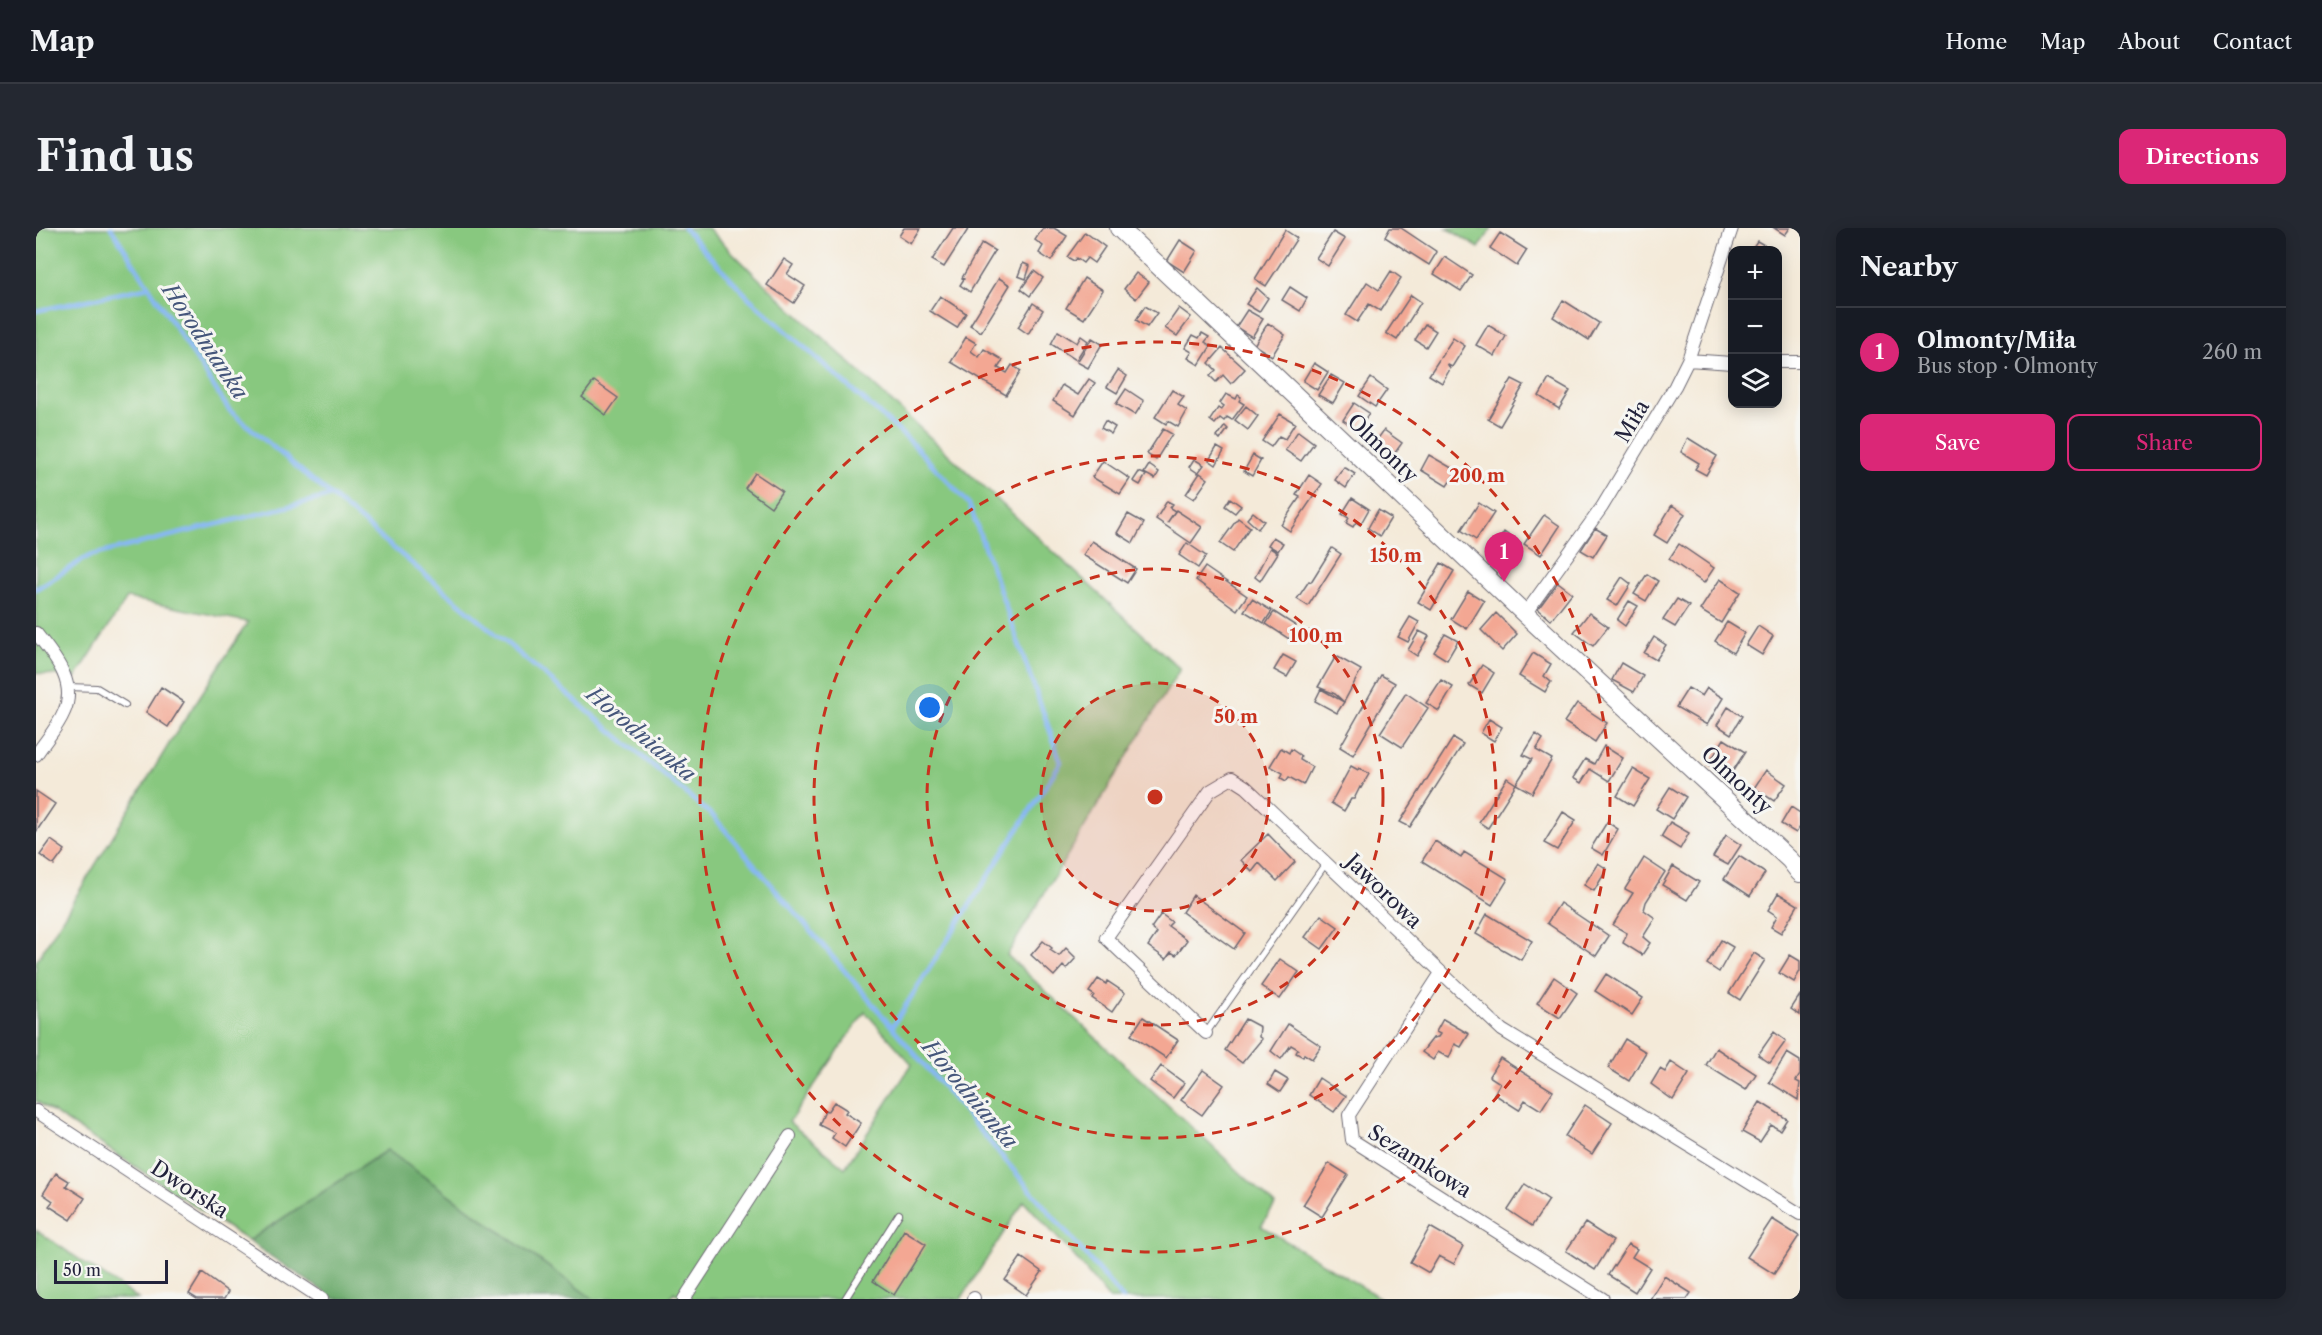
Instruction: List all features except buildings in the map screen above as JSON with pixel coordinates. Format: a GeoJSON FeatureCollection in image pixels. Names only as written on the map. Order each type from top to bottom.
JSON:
{"type":"FeatureCollection","features":[{"type":"Feature","properties":{"kind":"street","name":"Olmonty"},"geometry":{"type":"LineString","coordinates":[[1119,228],[1525,614],[1797,867]]}},
{"type":"Feature","properties":{"kind":"street","name":"Miła"},"geometry":{"type":"LineString","coordinates":[[1525,614],[1602,507],[1676,386],[1689,360],[1732,228]]}},
{"type":"Feature","properties":{"kind":"street"},"geometry":{"type":"LineString","coordinates":[[1689,360],[1728,363]]}},
{"type":"Feature","properties":{"kind":"street"},"geometry":{"type":"LineString","coordinates":[[1782,362],[1800,362]]}},
{"type":"Feature","properties":{"kind":"street"},"geometry":{"type":"LineString","coordinates":[[36,633],[59,663],[68,687],[65,711],[36,755]]}},
{"type":"Feature","properties":{"kind":"street","name":"Jaworowa"},"geometry":{"type":"LineString","coordinates":[[1206,1033],[1106,938],[1210,790],[1232,778],[1246,787],[1502,1030],[1800,1214]]}},
{"type":"Feature","properties":{"kind":"street","name":"Sezamkowa"},"geometry":{"type":"LineString","coordinates":[[1441,973],[1349,1115],[1352,1140],[1603,1299]]}},
{"type":"Feature","properties":{"kind":"street","name":"Dworska"},"geometry":{"type":"LineString","coordinates":[[36,1111],[322,1299]]}},
{"type":"Feature","properties":{"kind":"street"},"geometry":{"type":"LineString","coordinates":[[684,1299],[790,1136]]}},
{"type":"Feature","properties":{"kind":"lane"},"geometry":{"type":"LineString","coordinates":[[68,687],[97,688],[124,705]]}},
{"type":"Feature","properties":{"kind":"lane"},"geometry":{"type":"LineString","coordinates":[[1206,1033],[1326,862]]}},
{"type":"Feature","properties":{"kind":"lane"},"geometry":{"type":"LineString","coordinates":[[845,1299],[899,1214]]}},
{"type":"Feature","properties":{"kind":"green space"},"geometry":{"type":"Polygon","coordinates":[[[36,228],[708,228],[756,276],[1180,669],[1007,955],[1275,1205],[1261,1226],[1382,1299],[1109,1299],[1024,1201],[961,1299],[685,1299],[674,1292],[669,1299],[593,1299],[387,1150],[248,1241],[36,1101],[36,962],[169,744],[248,622],[127,598],[76,677],[36,673],[36,228]],[[865,1012],[789,1122],[845,1168],[912,1064],[865,1012]]]}},
{"type":"Feature","properties":{"kind":"green space"},"geometry":{"type":"Polygon","coordinates":[[[1447,228],[1492,228],[1479,248],[1447,228]]]}},
{"type":"Feature","properties":{"kind":"green space"},"geometry":{"type":"Polygon","coordinates":[[[387,1150],[593,1299],[335,1299],[248,1241],[387,1150]]]}},
{"type":"Feature","properties":{"kind":"green space"},"geometry":{"type":"Polygon","coordinates":[[[36,1230],[138,1299],[36,1299],[36,1230]]]}},
{"type":"Feature","properties":{"kind":"waterway","name":"Horodnianka"},"geometry":{"type":"LineString","coordinates":[[111,228],[229,410],[714,817],[1123,1299]]}},
{"type":"Feature","properties":{"kind":"waterway"},"geometry":{"type":"LineString","coordinates":[[684,228],[749,298],[911,442],[969,504],[1061,762],[892,1027]]}},
{"type":"Feature","properties":{"kind":"waterway"},"geometry":{"type":"LineString","coordinates":[[36,311],[149,287]]}},
{"type":"Feature","properties":{"kind":"waterway"},"geometry":{"type":"LineString","coordinates":[[36,589],[89,556],[331,496]]}},
{"type":"Feature","properties":{"kind":"place","name":"Olmonty/Miła"},"geometry":{"type":"Point","coordinates":[1504,582]}}]}
